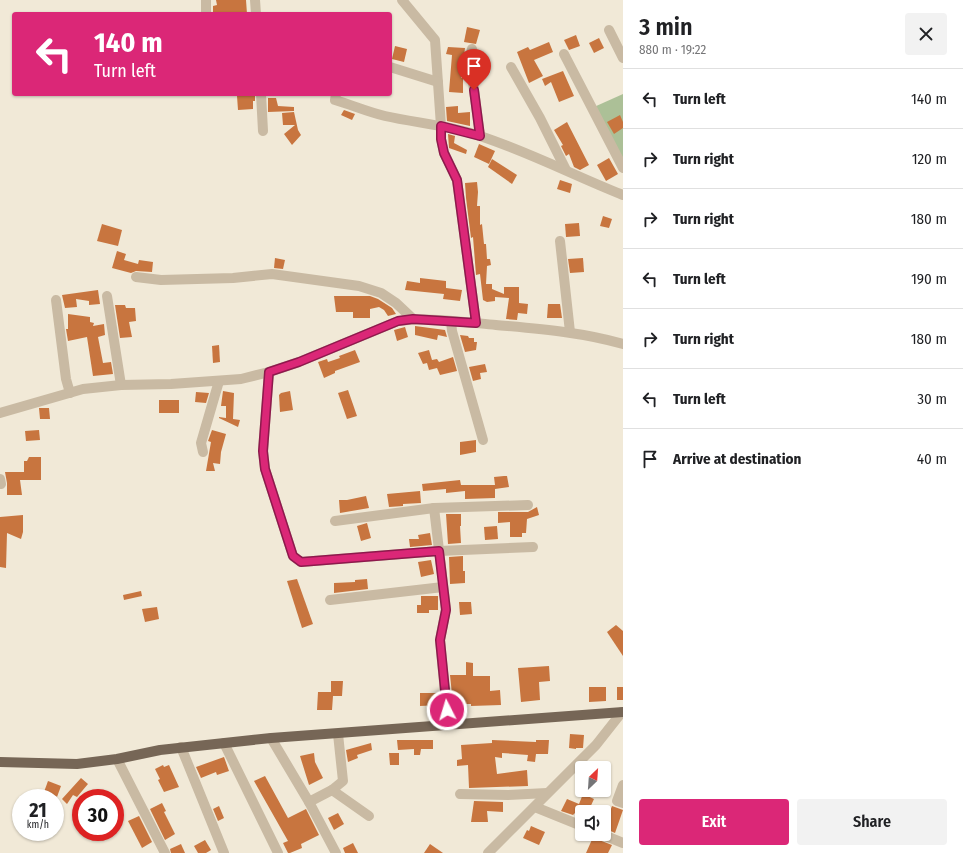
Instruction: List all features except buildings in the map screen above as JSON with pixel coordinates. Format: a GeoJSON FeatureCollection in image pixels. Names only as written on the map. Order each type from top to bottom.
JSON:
{"type":"FeatureCollection","features":[{"type":"Feature","properties":{"kind":"main road"},"geometry":{"type":"LineString","coordinates":[[0,762],[77,764],[117,759],[160,750],[271,738],[623,712]]}},
{"type":"Feature","properties":{"kind":"street"},"geometry":{"type":"LineString","coordinates":[[206,0],[206,12]]}},
{"type":"Feature","properties":{"kind":"street"},"geometry":{"type":"LineString","coordinates":[[255,0],[256,12]]}},
{"type":"Feature","properties":{"kind":"street"},"geometry":{"type":"LineString","coordinates":[[402,0],[435,40],[441,139],[444,153],[457,180],[476,323]]}},
{"type":"Feature","properties":{"kind":"street"},"geometry":{"type":"LineString","coordinates":[[609,30],[623,58]]}},
{"type":"Feature","properties":{"kind":"street"},"geometry":{"type":"LineString","coordinates":[[472,49],[470,59],[480,136]]}},
{"type":"Feature","properties":{"kind":"street"},"geometry":{"type":"LineString","coordinates":[[564,54],[623,168]]}},
{"type":"Feature","properties":{"kind":"street"},"geometry":{"type":"LineString","coordinates":[[392,68],[438,82]]}},
{"type":"Feature","properties":{"kind":"street"},"geometry":{"type":"LineString","coordinates":[[510,68],[540,118],[566,170]]}},
{"type":"Feature","properties":{"kind":"street"},"geometry":{"type":"LineString","coordinates":[[261,96],[262,132]]}},
{"type":"Feature","properties":{"kind":"street"},"geometry":{"type":"LineString","coordinates":[[336,96],[335,100],[384,116],[441,126],[480,136],[566,170],[585,180],[623,195]]}},
{"type":"Feature","properties":{"kind":"street"},"geometry":{"type":"LineString","coordinates":[[560,242],[570,332]]}},
{"type":"Feature","properties":{"kind":"street"},"geometry":{"type":"LineString","coordinates":[[136,277],[161,280],[234,278],[272,274],[359,286],[381,293],[396,303],[413,319]]}},
{"type":"Feature","properties":{"kind":"street"},"geometry":{"type":"LineString","coordinates":[[107,296],[121,385]]}},
{"type":"Feature","properties":{"kind":"street"},"geometry":{"type":"LineString","coordinates":[[56,300],[66,378],[70,393]]}},
{"type":"Feature","properties":{"kind":"street"},"geometry":{"type":"LineString","coordinates":[[0,413],[83,389],[121,385],[241,379],[299,362],[398,321],[413,319],[476,323],[570,332],[623,344]]}},
{"type":"Feature","properties":{"kind":"street"},"geometry":{"type":"LineString","coordinates":[[451,321],[452,331],[483,440]]}},
{"type":"Feature","properties":{"kind":"street"},"geometry":{"type":"LineString","coordinates":[[269,372],[263,451],[265,469],[293,556],[301,562],[439,551],[533,546]]}},
{"type":"Feature","properties":{"kind":"street"},"geometry":{"type":"LineString","coordinates":[[203,452],[201,443],[219,380]]}},
{"type":"Feature","properties":{"kind":"street"},"geometry":{"type":"LineString","coordinates":[[335,521],[434,508],[528,505]]}},
{"type":"Feature","properties":{"kind":"street"},"geometry":{"type":"LineString","coordinates":[[434,508],[446,610],[440,640],[448,724]]}},
{"type":"Feature","properties":{"kind":"street"},"geometry":{"type":"LineString","coordinates":[[330,600],[443,587]]}},
{"type":"Feature","properties":{"kind":"street"},"geometry":{"type":"LineString","coordinates":[[488,853],[596,744],[623,712]]}},
{"type":"Feature","properties":{"kind":"street"},"geometry":{"type":"LineString","coordinates":[[309,802],[332,790],[343,781],[338,734]]}},
{"type":"Feature","properties":{"kind":"street"},"geometry":{"type":"LineString","coordinates":[[271,738],[309,802],[336,853]]}},
{"type":"Feature","properties":{"kind":"street"},"geometry":{"type":"LineString","coordinates":[[224,743],[278,853]]}},
{"type":"Feature","properties":{"kind":"street"},"geometry":{"type":"LineString","coordinates":[[181,748],[224,853]]}},
{"type":"Feature","properties":{"kind":"street"},"geometry":{"type":"LineString","coordinates":[[117,759],[165,853]]}},
{"type":"Feature","properties":{"kind":"street"},"geometry":{"type":"LineString","coordinates":[[623,785],[617,801],[623,803]]}},
{"type":"Feature","properties":{"kind":"street"},"geometry":{"type":"LineString","coordinates":[[332,790],[369,816]]}},
{"type":"Feature","properties":{"kind":"street"},"geometry":{"type":"LineString","coordinates":[[460,794],[508,795],[547,793]]}},
{"type":"Feature","properties":{"kind":"street"},"geometry":{"type":"LineString","coordinates":[[534,807],[575,823]]}},
{"type":"Feature","properties":{"kind":"street"},"geometry":{"type":"LineString","coordinates":[[611,838],[623,843]]}},
{"type":"Feature","properties":{"kind":"green space"},"geometry":{"type":"Polygon","coordinates":[[[623,94],[623,162],[594,107],[623,94]]]}},
{"type":"Feature","properties":{"kind":"route"},"geometry":{"type":"LineString","coordinates":[[447,710],[440,640],[446,610],[439,551],[301,562],[293,556],[265,469],[263,451],[269,372],[299,362],[398,321],[413,319],[476,323],[457,180],[444,153],[441,139],[441,126],[480,136],[474,90]]}}]}
